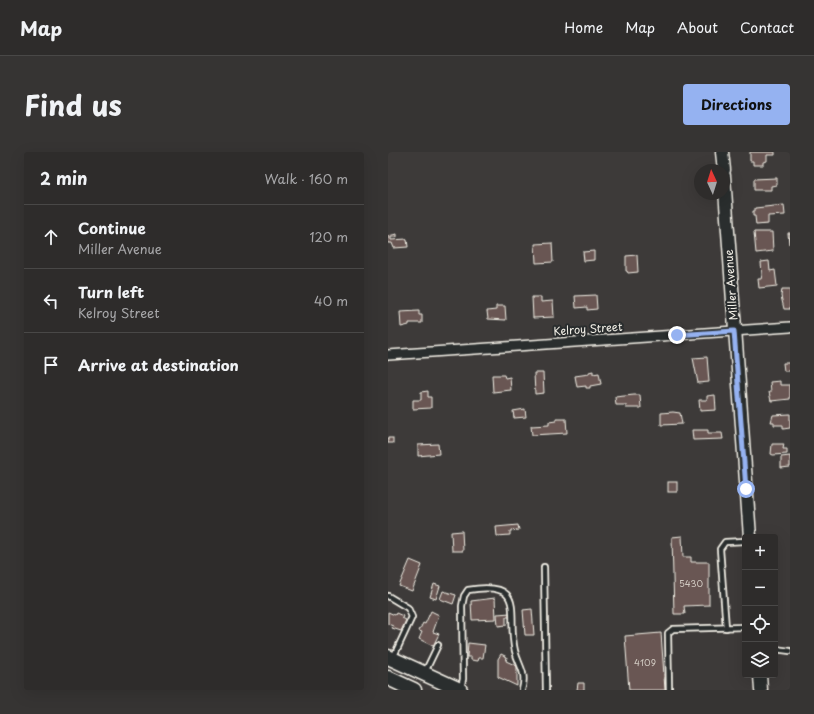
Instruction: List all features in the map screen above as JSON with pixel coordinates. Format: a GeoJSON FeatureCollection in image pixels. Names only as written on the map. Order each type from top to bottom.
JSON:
{"type":"FeatureCollection","features":[{"type":"Feature","properties":{"kind":"main road"},"geometry":{"type":"LineString","coordinates":[[722,152],[723,164]]}},
{"type":"Feature","properties":{"kind":"main road","name":"Miller Avenue"},"geometry":{"type":"LineString","coordinates":[[726,200],[750,534]]}},
{"type":"Feature","properties":{"kind":"main road"},"geometry":{"type":"LineString","coordinates":[[390,658],[460,690]]}},
{"type":"Feature","properties":{"kind":"main road"},"geometry":{"type":"LineString","coordinates":[[388,678],[414,690]]}},
{"type":"Feature","properties":{"kind":"main road"},"geometry":{"type":"LineString","coordinates":[[760,678],[761,690]]}},
{"type":"Feature","properties":{"kind":"street","name":"Kelroy Street"},"geometry":{"type":"LineString","coordinates":[[388,355],[790,327]]}},
{"type":"Feature","properties":{"kind":"lane"},"geometry":{"type":"LineString","coordinates":[[726,628],[720,549],[725,542],[742,541]]}},
{"type":"Feature","properties":{"kind":"lane"},"geometry":{"type":"LineString","coordinates":[[544,567],[546,690]]}},
{"type":"Feature","properties":{"kind":"lane"},"geometry":{"type":"LineString","coordinates":[[460,690],[463,679],[462,606],[464,596],[468,590],[483,588],[501,590],[507,594],[512,602],[515,652],[524,673],[522,690]]}},
{"type":"Feature","properties":{"kind":"lane"},"geometry":{"type":"LineString","coordinates":[[388,596],[408,608],[412,617],[390,658]]}},
{"type":"Feature","properties":{"kind":"lane"},"geometry":{"type":"LineString","coordinates":[[669,690],[668,633],[673,629],[742,627]]}},
{"type":"Feature","properties":{"kind":"lane"},"geometry":{"type":"LineString","coordinates":[[424,673],[438,645]]}},
{"type":"Feature","properties":{"kind":"lane"},"geometry":{"type":"LineString","coordinates":[[778,649],[790,651]]}},
{"type":"Feature","properties":{"kind":"building"},"geometry":{"type":"Polygon","coordinates":[[[750,152],[775,152],[775,155],[767,155],[767,161],[763,162],[763,165],[753,165],[753,161],[750,161],[750,152]]]}},
{"type":"Feature","properties":{"kind":"building"},"geometry":{"type":"Polygon","coordinates":[[[777,178],[777,185],[771,186],[771,190],[754,190],[754,179],[777,178]]]}},
{"type":"Feature","properties":{"kind":"building"},"geometry":{"type":"Polygon","coordinates":[[[784,205],[785,215],[768,216],[768,224],[756,225],[755,216],[753,216],[753,211],[755,211],[755,208],[784,205]]]}},
{"type":"Feature","properties":{"kind":"building"},"geometry":{"type":"Polygon","coordinates":[[[754,232],[772,232],[773,251],[756,253],[754,232]]]}},
{"type":"Feature","properties":{"kind":"building"},"geometry":{"type":"Polygon","coordinates":[[[788,233],[790,233],[789,244],[788,233]]]}},
{"type":"Feature","properties":{"kind":"building"},"geometry":{"type":"Polygon","coordinates":[[[397,234],[397,237],[391,237],[391,240],[407,239],[408,247],[394,248],[392,243],[388,243],[388,236],[397,234]]]}},
{"type":"Feature","properties":{"kind":"building"},"geometry":{"type":"Polygon","coordinates":[[[552,243],[553,262],[536,263],[535,244],[552,243]]]}},
{"type":"Feature","properties":{"kind":"building"},"geometry":{"type":"Polygon","coordinates":[[[594,251],[594,260],[584,261],[583,252],[594,251]]]}},
{"type":"Feature","properties":{"kind":"building"},"geometry":{"type":"Polygon","coordinates":[[[637,255],[638,272],[628,273],[626,271],[626,256],[637,255]]]}},
{"type":"Feature","properties":{"kind":"building"},"geometry":{"type":"Polygon","coordinates":[[[769,261],[770,271],[775,270],[777,286],[759,288],[758,279],[761,279],[762,275],[761,262],[769,261]]]}},
{"type":"Feature","properties":{"kind":"building"},"geometry":{"type":"Polygon","coordinates":[[[782,289],[790,289],[790,309],[784,309],[781,296],[782,289]]]}},
{"type":"Feature","properties":{"kind":"building"},"geometry":{"type":"Polygon","coordinates":[[[596,295],[597,309],[587,310],[587,307],[576,308],[575,296],[596,295]]]}},
{"type":"Feature","properties":{"kind":"building"},"geometry":{"type":"Polygon","coordinates":[[[532,297],[541,297],[541,302],[553,301],[554,317],[533,318],[532,297]]]}},
{"type":"Feature","properties":{"kind":"building"},"geometry":{"type":"Polygon","coordinates":[[[496,306],[505,306],[506,320],[488,319],[487,311],[496,310],[496,306]]]}},
{"type":"Feature","properties":{"kind":"building"},"geometry":{"type":"Polygon","coordinates":[[[419,311],[419,315],[422,315],[422,323],[409,323],[409,325],[401,327],[400,312],[419,311]]]}},
{"type":"Feature","properties":{"kind":"building"},"geometry":{"type":"Polygon","coordinates":[[[707,357],[709,382],[698,383],[693,358],[707,357]]]}},
{"type":"Feature","properties":{"kind":"building"},"geometry":{"type":"Polygon","coordinates":[[[783,363],[790,363],[790,371],[784,371],[783,363]]]}},
{"type":"Feature","properties":{"kind":"building"},"geometry":{"type":"Polygon","coordinates":[[[593,371],[593,374],[599,373],[601,384],[590,386],[590,388],[586,388],[586,386],[577,387],[575,376],[589,374],[589,372],[593,371]]]}},
{"type":"Feature","properties":{"kind":"building"},"geometry":{"type":"Polygon","coordinates":[[[534,373],[543,373],[544,393],[535,394],[534,373]]]}},
{"type":"Feature","properties":{"kind":"building"},"geometry":{"type":"Polygon","coordinates":[[[492,375],[504,375],[505,378],[510,377],[511,390],[493,392],[492,375]]]}},
{"type":"Feature","properties":{"kind":"building"},"geometry":{"type":"Polygon","coordinates":[[[780,381],[780,385],[790,385],[790,399],[771,401],[769,392],[771,392],[770,382],[780,381]]]}},
{"type":"Feature","properties":{"kind":"building"},"geometry":{"type":"Polygon","coordinates":[[[428,391],[428,397],[431,397],[431,408],[413,409],[413,400],[421,400],[421,392],[428,391]]]}},
{"type":"Feature","properties":{"kind":"building"},"geometry":{"type":"Polygon","coordinates":[[[640,395],[641,408],[626,408],[626,405],[616,405],[615,397],[640,395]]]}},
{"type":"Feature","properties":{"kind":"building"},"geometry":{"type":"Polygon","coordinates":[[[715,395],[716,410],[700,411],[699,400],[707,400],[707,396],[715,395]]]}},
{"type":"Feature","properties":{"kind":"building"},"geometry":{"type":"Polygon","coordinates":[[[525,409],[526,417],[514,418],[513,411],[525,409]]]}},
{"type":"Feature","properties":{"kind":"building"},"geometry":{"type":"Polygon","coordinates":[[[661,413],[680,413],[682,424],[661,425],[661,413]]]}},
{"type":"Feature","properties":{"kind":"building"},"geometry":{"type":"Polygon","coordinates":[[[790,414],[790,428],[783,429],[783,425],[774,425],[774,422],[771,422],[773,415],[790,414]]]}},
{"type":"Feature","properties":{"kind":"building"},"geometry":{"type":"Polygon","coordinates":[[[556,419],[566,419],[567,433],[532,435],[531,426],[549,425],[549,422],[556,421],[556,419]]]}},
{"type":"Feature","properties":{"kind":"building"},"geometry":{"type":"Polygon","coordinates":[[[692,430],[708,430],[708,433],[722,433],[723,439],[693,440],[692,430]]]}},
{"type":"Feature","properties":{"kind":"building"},"geometry":{"type":"Polygon","coordinates":[[[388,438],[393,438],[393,443],[388,443],[388,438]]]}},
{"type":"Feature","properties":{"kind":"building"},"geometry":{"type":"Polygon","coordinates":[[[438,444],[439,454],[418,456],[418,445],[438,444]]]}},
{"type":"Feature","properties":{"kind":"building"},"geometry":{"type":"Polygon","coordinates":[[[772,444],[784,444],[783,449],[787,449],[787,454],[771,454],[772,444]]]}},
{"type":"Feature","properties":{"kind":"building"},"geometry":{"type":"Polygon","coordinates":[[[790,456],[790,467],[781,468],[781,457],[790,456]]]}},
{"type":"Feature","properties":{"kind":"building"},"geometry":{"type":"Polygon","coordinates":[[[668,482],[677,482],[677,492],[668,492],[668,482]]]}},
{"type":"Feature","properties":{"kind":"building"},"geometry":{"type":"Polygon","coordinates":[[[518,525],[519,530],[510,531],[510,535],[497,536],[496,527],[518,525]]]}},
{"type":"Feature","properties":{"kind":"building"},"geometry":{"type":"Polygon","coordinates":[[[462,531],[463,551],[452,551],[451,532],[462,531]]]}},
{"type":"Feature","properties":{"kind":"building"},"geometry":{"type":"Polygon","coordinates":[[[682,536],[683,557],[691,557],[691,562],[709,562],[709,605],[684,606],[685,614],[674,614],[672,537],[682,536]]]}},
{"type":"Feature","properties":{"kind":"building"},"geometry":{"type":"Polygon","coordinates":[[[410,560],[422,565],[412,591],[399,586],[410,560]]]}},
{"type":"Feature","properties":{"kind":"building"},"geometry":{"type":"Polygon","coordinates":[[[434,584],[440,586],[436,599],[430,597],[434,584]]]}},
{"type":"Feature","properties":{"kind":"building"},"geometry":{"type":"Polygon","coordinates":[[[443,591],[456,595],[453,604],[440,599],[443,591]]]}},
{"type":"Feature","properties":{"kind":"building"},"geometry":{"type":"Polygon","coordinates":[[[495,598],[496,619],[472,620],[471,601],[495,598]]]}},
{"type":"Feature","properties":{"kind":"building"},"geometry":{"type":"Polygon","coordinates":[[[532,609],[534,635],[525,635],[523,610],[532,609]]]}},
{"type":"Feature","properties":{"kind":"building"},"geometry":{"type":"Polygon","coordinates":[[[431,611],[439,615],[433,632],[439,634],[433,646],[419,639],[422,632],[419,631],[423,623],[425,624],[431,611]]]}},
{"type":"Feature","properties":{"kind":"building"},"geometry":{"type":"Polygon","coordinates":[[[388,612],[403,616],[402,618],[406,620],[401,631],[392,628],[393,626],[388,624],[388,612]]]}},
{"type":"Feature","properties":{"kind":"building"},"geometry":{"type":"Polygon","coordinates":[[[511,613],[511,617],[506,617],[506,625],[498,626],[497,614],[511,613]]]}},
{"type":"Feature","properties":{"kind":"building"},"geometry":{"type":"Polygon","coordinates":[[[661,633],[665,690],[629,690],[625,636],[661,633]]]}},
{"type":"Feature","properties":{"kind":"building"},"geometry":{"type":"Polygon","coordinates":[[[468,643],[485,645],[483,658],[479,658],[478,661],[471,660],[471,657],[467,657],[468,643]]]}},
{"type":"Feature","properties":{"kind":"building"},"geometry":{"type":"Polygon","coordinates":[[[501,654],[507,657],[506,661],[517,666],[517,686],[498,677],[498,659],[501,654]]]}},
{"type":"Feature","properties":{"kind":"building"},"geometry":{"type":"Polygon","coordinates":[[[578,683],[584,683],[584,690],[577,690],[578,683]]]}},
{"type":"Feature","properties":{"kind":"route"},"geometry":{"type":"LineString","coordinates":[[677,335],[734,331],[746,489]]}}]}
